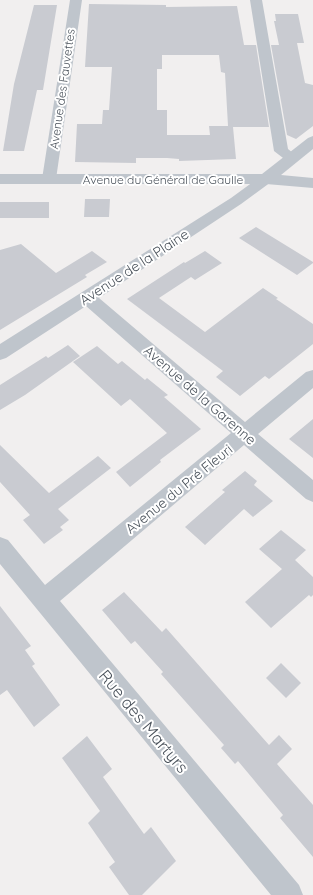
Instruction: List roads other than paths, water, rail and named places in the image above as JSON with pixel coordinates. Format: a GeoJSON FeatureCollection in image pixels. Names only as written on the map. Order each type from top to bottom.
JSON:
{"type":"FeatureCollection","features":[{"type":"Feature","properties":{"kind":"street","name":"Avenue des Fauvettes"},"geometry":{"type":"LineString","coordinates":[[49,179],[76,0]]}},
{"type":"Feature","properties":{"kind":"street"},"geometry":{"type":"LineString","coordinates":[[256,0],[281,151],[292,158]]}},
{"type":"Feature","properties":{"kind":"street"},"geometry":{"type":"LineString","coordinates":[[266,179],[313,141]]}},
{"type":"Feature","properties":{"kind":"street","name":"Avenue du Général de Gaulle"},"geometry":{"type":"LineString","coordinates":[[0,179],[266,179],[313,183]]}},
{"type":"Feature","properties":{"kind":"street","name":"Avenue de la Plaine"},"geometry":{"type":"LineString","coordinates":[[0,353],[236,202],[266,179]]}},
{"type":"Feature","properties":{"kind":"street","name":"Avenue de la Garenne"},"geometry":{"type":"LineString","coordinates":[[87,297],[313,493]]}},
{"type":"Feature","properties":{"kind":"street","name":"Avenue du Pré Fleuri"},"geometry":{"type":"LineString","coordinates":[[44,600],[313,377]]}},
{"type":"Feature","properties":{"kind":"street","name":"Rue des Martyrs"},"geometry":{"type":"LineString","coordinates":[[0,547],[282,892]]}}]}
